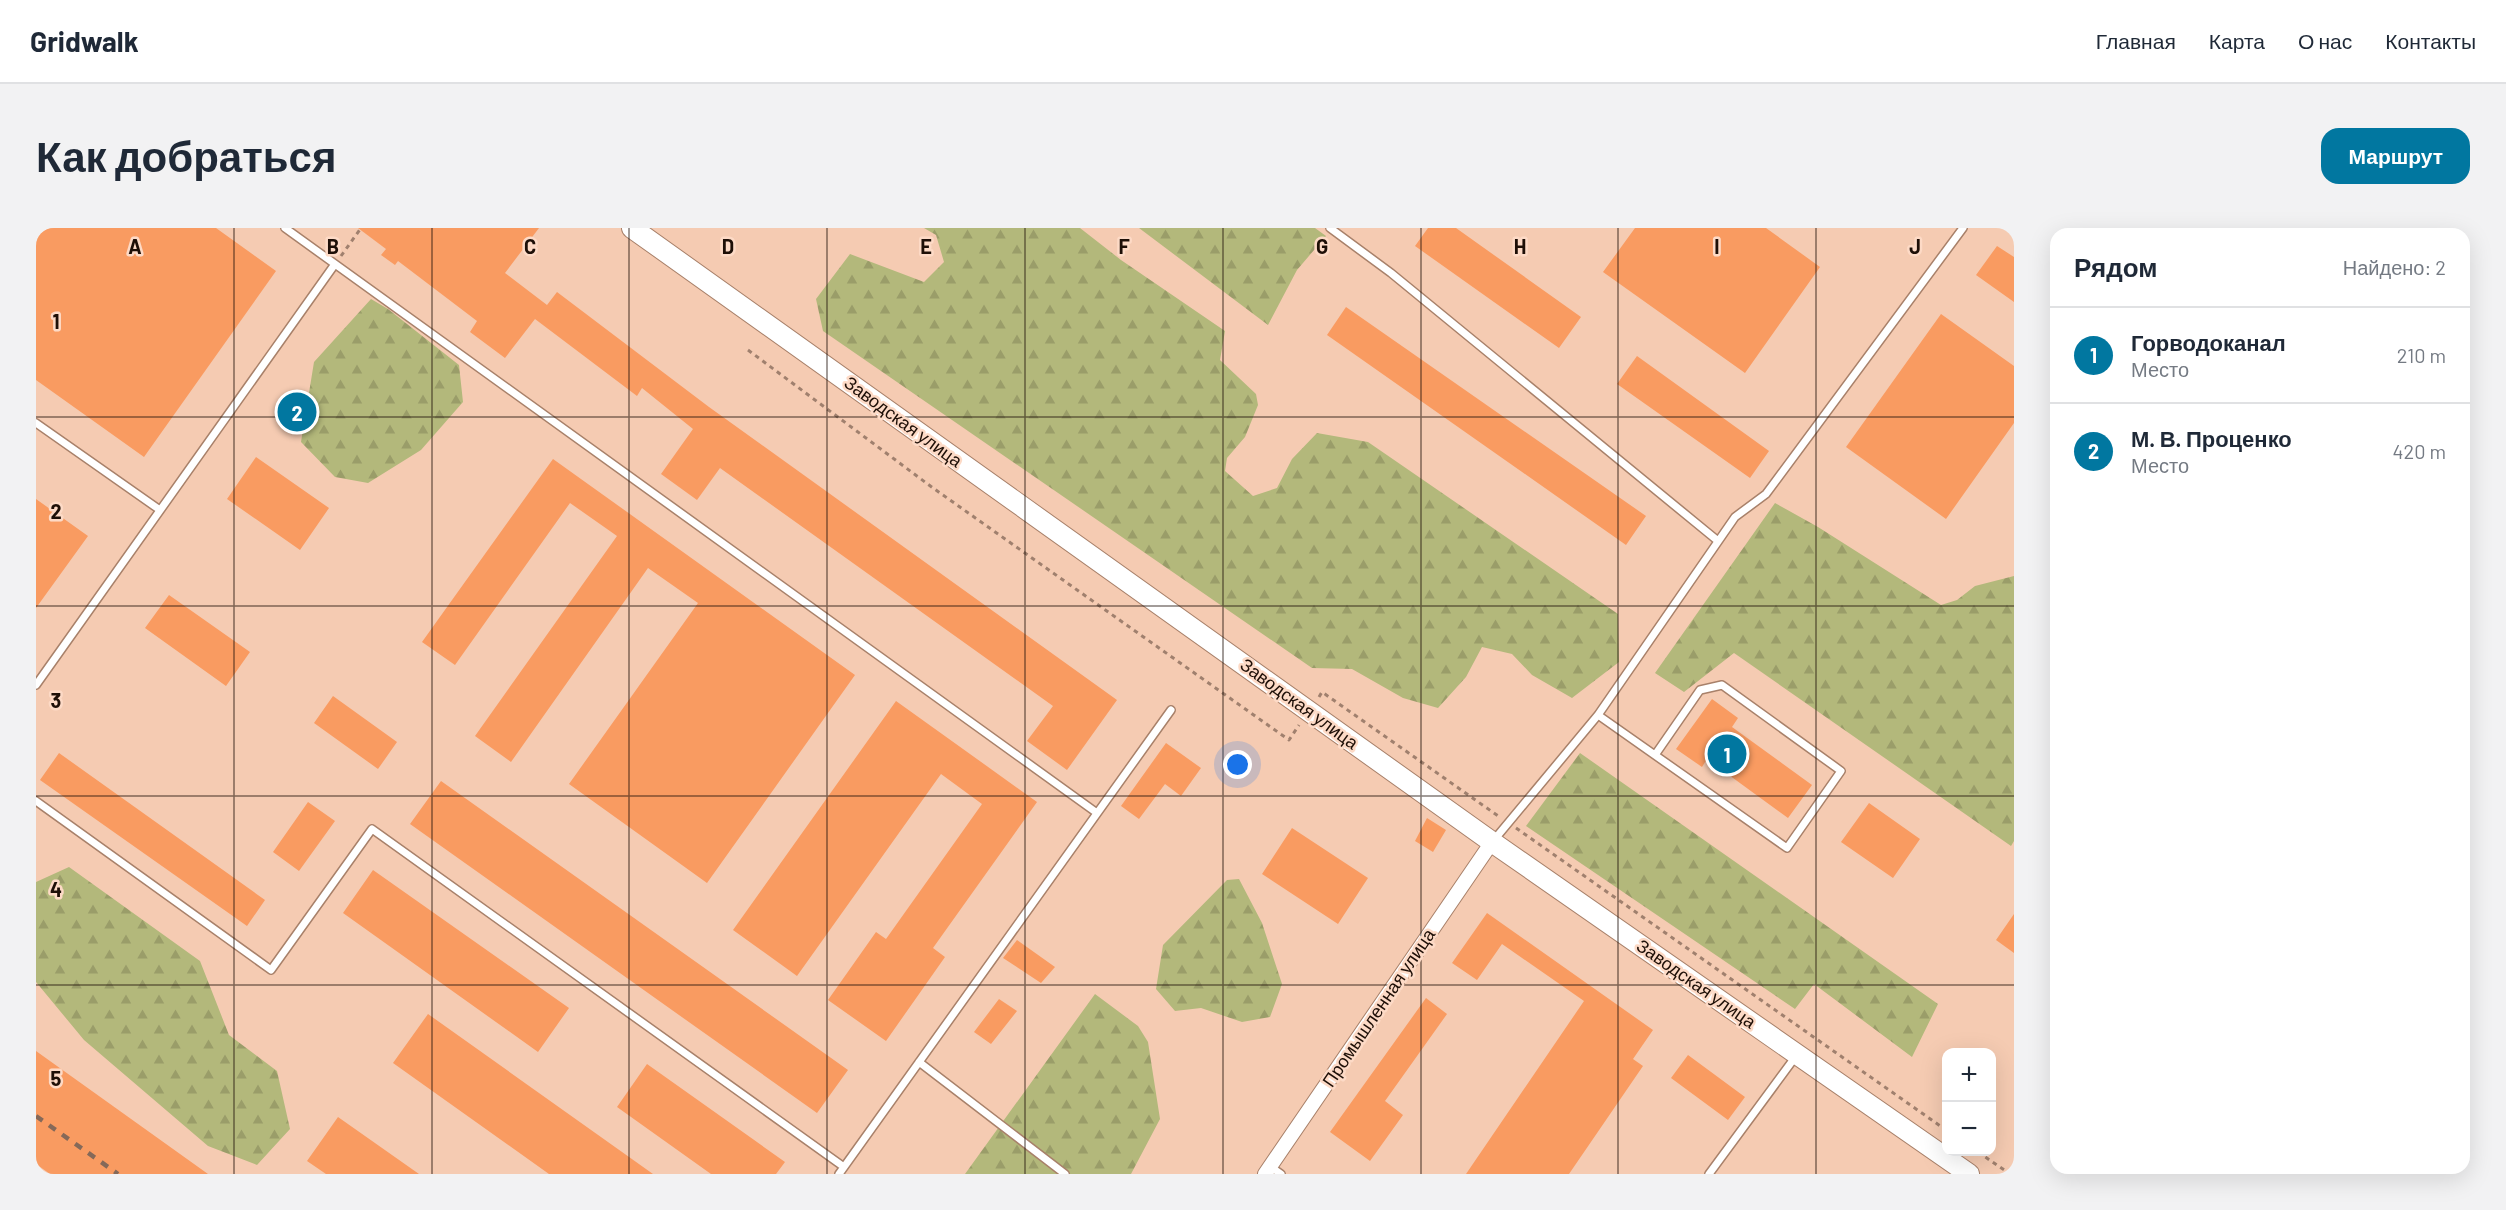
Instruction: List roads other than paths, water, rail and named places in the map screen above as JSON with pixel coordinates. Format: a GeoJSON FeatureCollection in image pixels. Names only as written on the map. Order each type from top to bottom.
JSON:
{"type":"FeatureCollection","features":[{"type":"Feature","properties":{"kind":"main road","name":"Заводская улица"},"geometry":{"type":"LineString","coordinates":[[632,228],[1492,842],[1970,1174]]}},
{"type":"Feature","properties":{"kind":"street","name":"Промышленная улица"},"geometry":{"type":"LineString","coordinates":[[1272,1172],[1492,842]]}},
{"type":"Feature","properties":{"kind":"lane"},"geometry":{"type":"LineString","coordinates":[[285,228],[1097,813]]}},
{"type":"Feature","properties":{"kind":"lane"},"geometry":{"type":"LineString","coordinates":[[1330,228],[1391,273],[1718,541]]}},
{"type":"Feature","properties":{"kind":"lane"},"geometry":{"type":"LineString","coordinates":[[1492,842],[1598,715],[1735,517],[1766,494],[1962,228]]}},
{"type":"Feature","properties":{"kind":"lane"},"geometry":{"type":"LineString","coordinates":[[36,685],[335,264]]}},
{"type":"Feature","properties":{"kind":"lane"},"geometry":{"type":"LineString","coordinates":[[36,423],[160,510]]}},
{"type":"Feature","properties":{"kind":"lane"},"geometry":{"type":"LineString","coordinates":[[1598,715],[1787,848],[1841,771],[1722,685],[1701,690],[1655,755]]}},
{"type":"Feature","properties":{"kind":"lane"},"geometry":{"type":"LineString","coordinates":[[36,801],[272,970],[372,829],[842,1171],[1172,710]]}},
{"type":"Feature","properties":{"kind":"lane"},"geometry":{"type":"LineString","coordinates":[[1709,1174],[1797,1054]]}},
{"type":"Feature","properties":{"kind":"lane"},"geometry":{"type":"LineString","coordinates":[[919,1062],[1065,1174]]}},
{"type":"Feature","properties":{"kind":"railway"},"geometry":{"type":"LineString","coordinates":[[36,1116],[118,1174]]}},
{"type":"Feature","properties":{"kind":"place","name":"М. В. Проценко"},"geometry":{"type":"Point","coordinates":[297,412]}},
{"type":"Feature","properties":{"kind":"place","name":"Горводоканал"},"geometry":{"type":"Point","coordinates":[1727,754]}}]}
